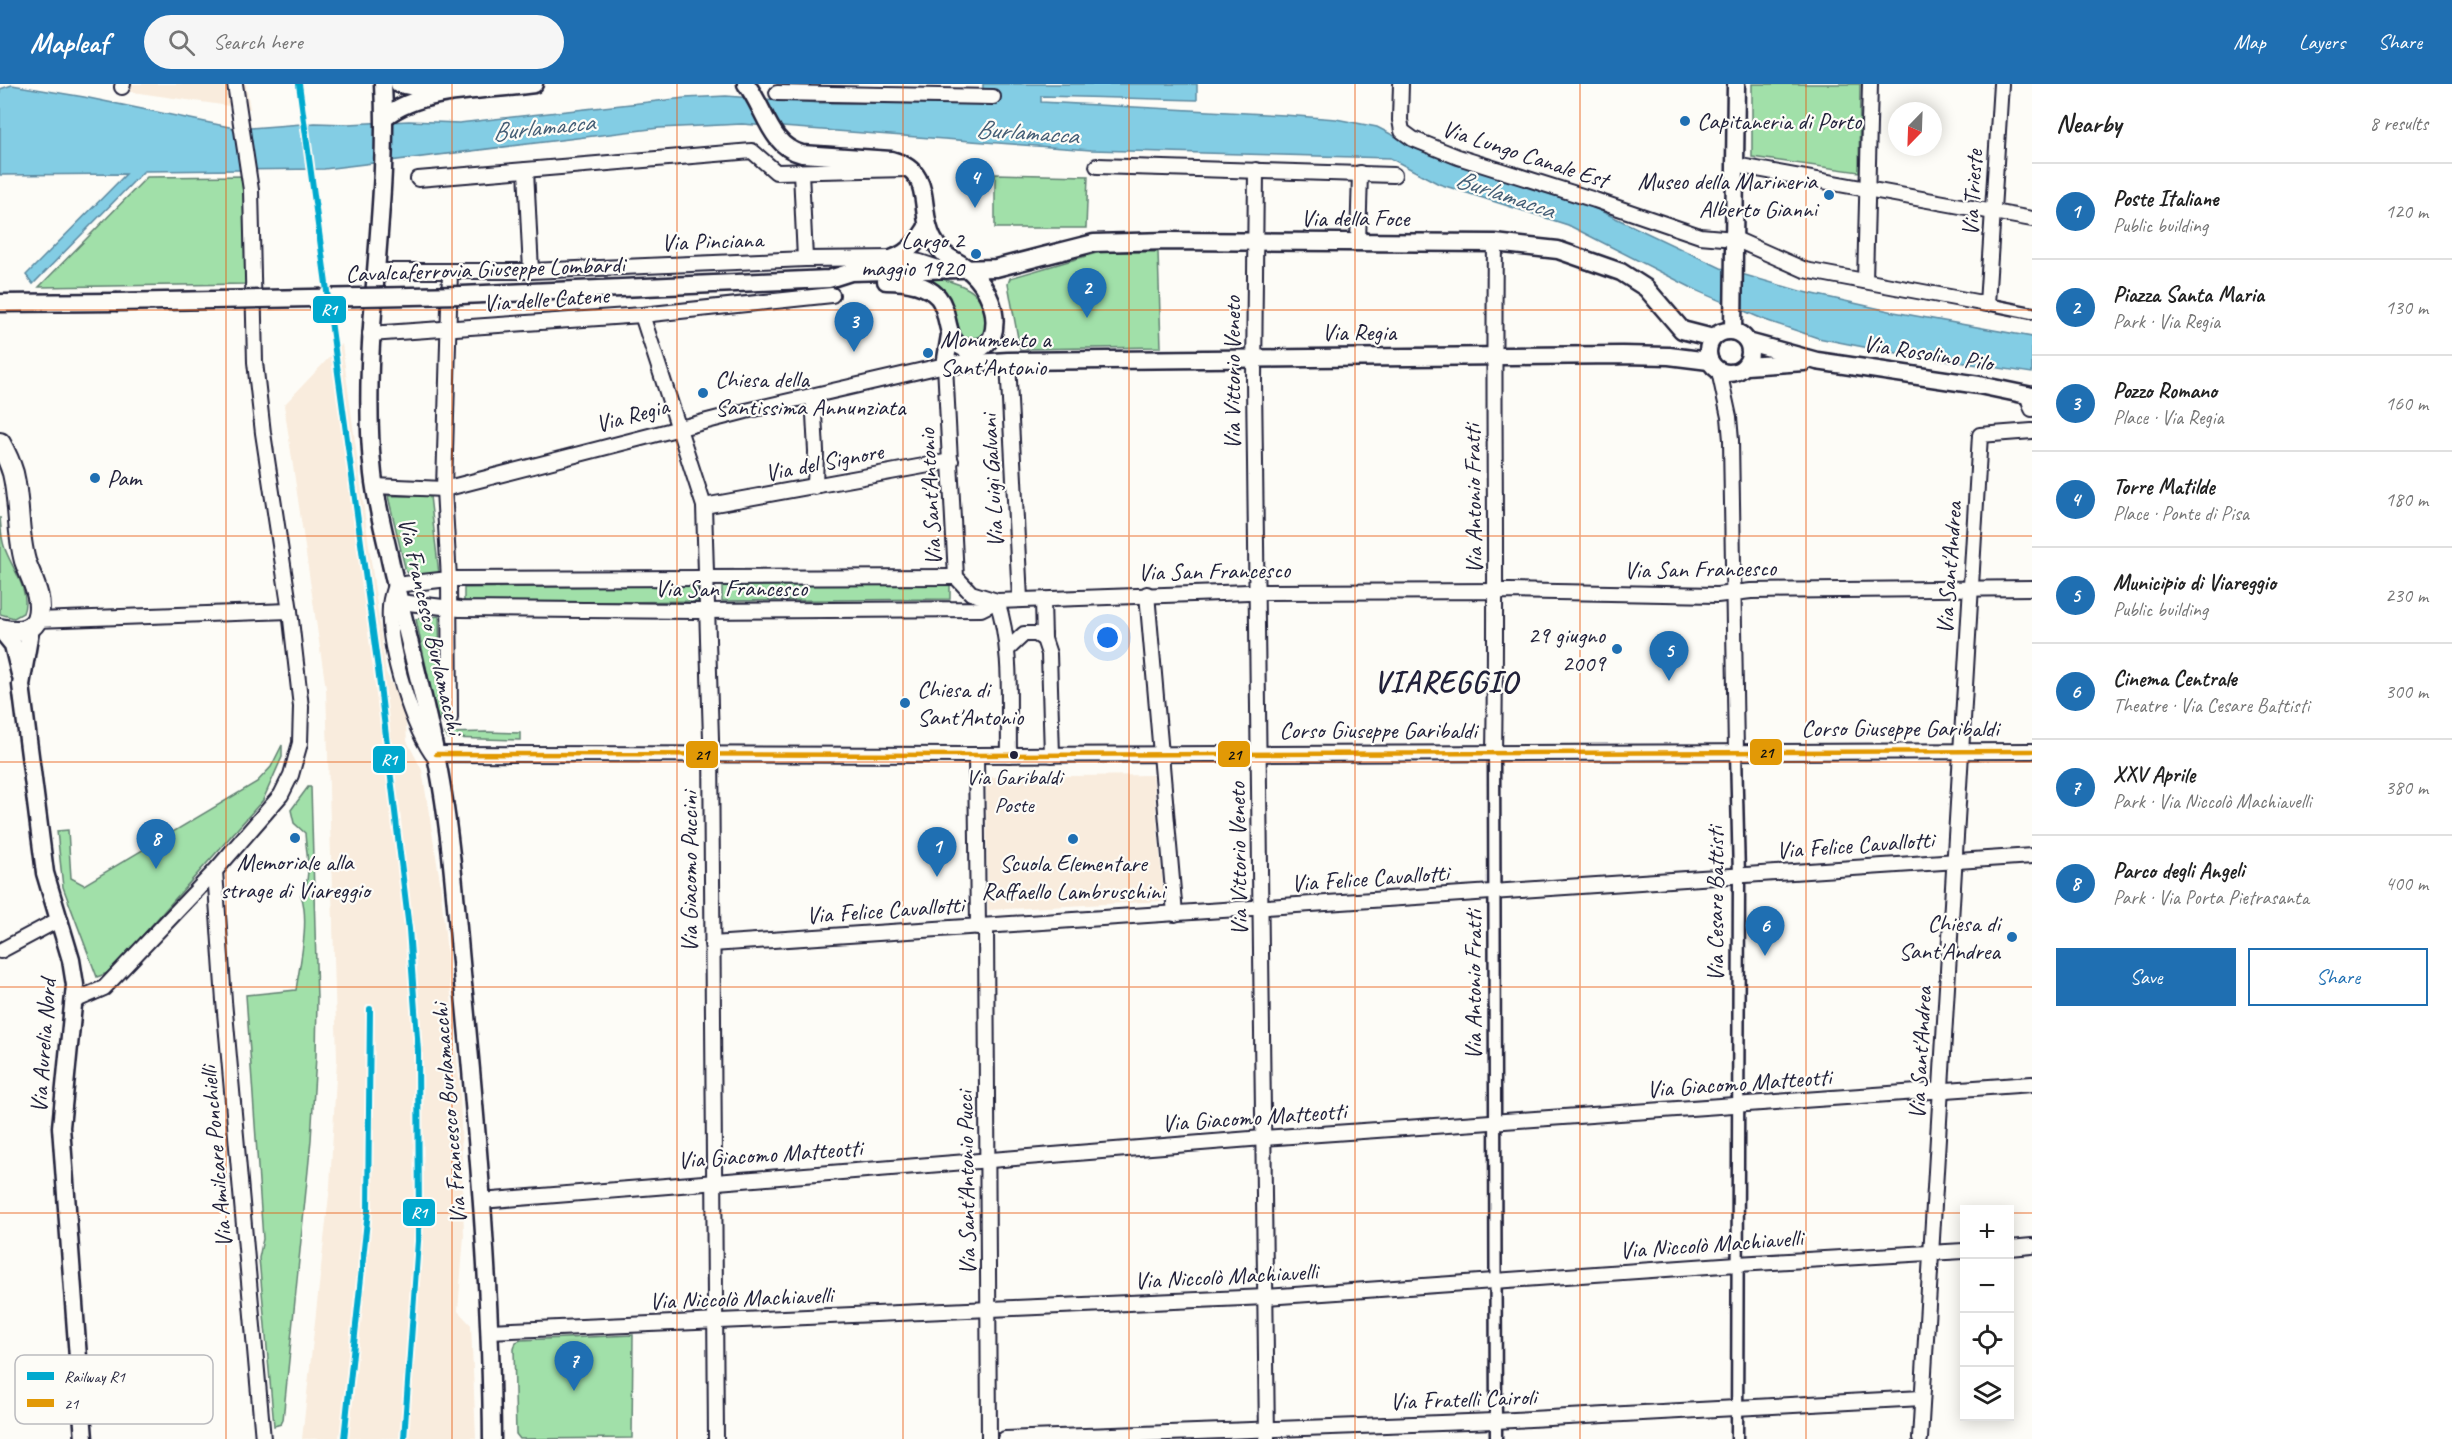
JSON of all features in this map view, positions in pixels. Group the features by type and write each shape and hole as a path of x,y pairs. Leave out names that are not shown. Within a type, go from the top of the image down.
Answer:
{"main road":[{"path":"0,443 13,472 19,530 25,560 36,591 38,610 34,623 18,632 0,629"}],"street":[{"path":"74,1001 104,988 215,871 281,795 291,776 299,751 301,707 255,362 251,189 235,84"},
{"name":"Via Francesco Burlamacchi","path":"383,84 385,117 377,271 370,334 370,442 374,486 395,585 437,757 446,817 468,1038 481,1201 492,1393"},
{"path":"399,84 450,93"},
{"path":"385,117 406,104 450,93 534,84"},
{"name":"Via Lungo Canale Est","path":"1401,84 1400,127 1406,136 1471,162 1595,200 1700,236 1735,241 1805,270 1988,304"},
{"path":"1733,324 1713,338 1708,350 1714,366 1732,373 1746,366 1751,352 1748,342 1733,324 1736,84"},
{"path":"1865,281 1870,84"},
{"name":"Via Trieste","path":"1988,304 2001,84"},
{"path":"751,87 776,136 785,147 794,152 891,160 908,169 917,178 922,189 927,227 944,254 969,270 990,298 994,325 992,337 988,343 973,350"},
{"path":"777,93 907,90 993,97"},
{"path":"418,179 752,151 776,172 908,169"},
{"path":"1735,165 2032,219"},
{"path":"1097,166 1394,175"},
{"path":"526,170 531,271"},
{"name":"Via Vittorio Veneto","path":"1256,170 1254,357 1267,1434"},
{"path":"801,172 805,259"},
{"path":"1358,243 1360,173"},
{"path":"851,272 898,258 912,248 927,227"},
{"name":"Via della Foce","path":"969,270 1003,267 1094,243 1255,241 1496,243 1558,250 1621,272 1646,288 1682,330 1713,338"},
{"name":"Via Antonio Fratti","path":"1496,243 1494,356 1496,1439"},
{"name":"Via Pinciana","path":"377,271 531,271 805,259 898,258 920,262 939,269"},
{"name":"Cavalcaferrovia Giuseppe Lombardi","path":"0,303 831,287 851,272 969,270"},
{"path":"450,271 444,489 449,579 450,718"},
{"path":"831,287 898,281 925,287 942,302 950,334 945,365"},
{"name":"Via delle Catene","path":"370,334 642,315 831,287"},
{"path":"1988,304 2032,313"},
{"name":"Via Giacomo Puccini","path":"642,315 704,506 711,754 712,1181 716,1439"},
{"name":"Via Regia","path":"950,334 957,344 1008,360"},
{"name":"Via Rosolino Pilo","path":"1748,342 1817,361 2030,400"},
{"name":"Via Regia","path":"374,486 444,489 679,428 945,365 1008,360 1649,355 1714,366"},
{"name":"Via Luigi Galvani","path":"1008,360 1020,599"},
{"name":"Via Rosolino Pilo","path":"1746,366 1817,361"},
{"name":"Via Sant'Antonio","path":"945,365 956,577 971,593 997,601"},
{"name":"Via Cesare Battisti","path":"1714,366 1730,433 1735,592 1739,1105 1737,1439"},
{"path":"813,396 815,487"},
{"name":"Via Sant'Andrea","path":"1920,1439 1980,435 2032,431"},
{"name":"Via del Signore","path":"704,506 951,460"},
{"name":"Via San Francesco","path":"395,585 449,579 956,577"},
{"path":"395,585 389,609 397,662 417,727 427,747 437,757"},
{"name":"Via San Francesco","path":"400,602 448,609 708,611 981,609 997,601 1147,594 1496,591 1707,595 1735,592 2032,588"},
{"path":"1147,594 1175,914"},
{"path":"1043,600 1044,639 1048,654 1052,755"},
{"path":"997,601 1004,624 1007,650 1009,755"},
{"path":"34,623 290,611"},
{"name":"Via Aurelia Nord","path":"34,623 21,685 45,873 71,960 75,985 62,1097 61,1127 78,1355"},
{"path":"0,629 15,651 21,685"},
{"path":"1007,650 1024,634 1036,634 1044,639"},
{"name":"Corso Giuseppe Garibaldi","path":"437,757 711,754 2032,751"},
{"name":"Via Sant'Antonio Pucci","path":"975,755 988,1160 989,1439"},
{"name":"Via Felice Cavallotti","path":"712,944 2032,856"},
{"name":"Via Amilcare Ponchielli","path":"215,871 224,1001 263,1439"},
{"path":"0,951 58,920"},
{"name":"Via Giacomo Matteotti","path":"481,1201 1263,1138 2032,1084"},
{"path":"2014,1248 2032,1246"},
{"name":"Via Niccolò Machiavelli","path":"489,1331 1266,1298 1737,1264 1960,1251"},
{"path":"492,1393 492,1439"},
{"path":"492,1393 503,1439"},
{"name":"Via Fratelli Cairoli","path":"1005,1439 1267,1434 1922,1398"},
{"name":"Via Aurelia Nord","path":"83,1424 84,1439"}],"shaded area":[{"path":"119,84 246,84 250,109 118,90"},
{"path":"342,344 386,672 405,711 407,741 422,770 440,881 460,1089 464,1236 458,1311 471,1325 476,1438 302,1439 330,1186 337,1058 326,689 284,405"},
{"name":"Scuola Elementare Raffaello Lambruschini","path":"1153,775 1164,901 988,910 986,777"}],"green space":[{"path":"1752,84 1860,84 1859,172 1752,157"},
{"path":"995,174 1088,176 1086,228 995,228"},
{"path":"247,176 247,284 39,287 147,177"},
{"path":"1100,252 1158,252 1161,347 1020,349 1008,284 1010,278"},
{"path":"935,277 959,285 976,295 984,311 984,337 962,338 951,301 933,281"},
{"path":"388,496 430,496 439,574 416,576 406,572"},
{"path":"0,517 4,546 25,596 23,613 14,618 0,614"},
{"path":"950,584 950,599 722,601 722,586"},
{"path":"698,585 698,601 464,604 464,588"},
{"path":"439,616 441,719 437,720 416,619"},
{"path":"445,733 520,733 520,740 448,738"},
{"path":"282,745 282,757 263,800 110,972 97,977 63,887 57,831 68,830 71,878 84,885 257,782 271,767"},
{"path":"308,787 311,787 317,999 316,1056 311,1140 283,1420 281,1424 274,1426 259,1258 263,1239 246,995 296,990 305,917 301,895 307,882 308,865 305,833 294,823 291,810"},
{"path":"633,1335 632,1438 520,1439 516,1434 514,1349 516,1342"}],"water":[{"name":"Burlamacca","path":"983,84 1197,84 1197,100 1041,96 1041,102 1284,115 1336,119 1377,127 1410,144 1588,205 1721,268 1800,291 1894,312 2032,337 2032,373 1884,351 1818,338 1765,320 1698,291 1568,225 1439,184 1390,158 1091,150 742,124 659,128 324,169 144,171 33,284 26,275 126,174 0,175 0,89 12,85 84,97 239,129 315,123 409,121 459,123 685,98 726,96 819,103 995,104 996,92 983,91"}],"rail line":[{"name":"R1","path":"299,84 378,669 409,929 418,1051 419,1227 404,1439"},
{"name":"R1","path":"344,1439 368,1211 370,1009"}],"transit line":[{"name":"21","path":"436,754 976,755 2032,751"}],"place":[{"name":"Capitaneria di Porto","path":"1685,121"},
{"name":"Museo della Marineria Alberto Gianni","path":"1829,195"},
{"name":"Torre Matilde","path":"975,208"},
{"name":"Largo 2 maggio 1920","path":"976,254"},
{"name":"Piazza Santa Maria","path":"1087,318"},
{"name":"Pozzo Romano","path":"854,352"},
{"name":"Monumento a Sant'Antonio","path":"928,353"},
{"name":"Chiesa della Santissima Annunziata","path":"703,393"},
{"name":"Pam","path":"95,478"},
{"name":"29 giugno 2009","path":"1617,649"},
{"name":"Municipio di Viareggio","path":"1669,681"},
{"name":"Chiesa di Sant'Antonio","path":"905,703"},
{"name":"Via Garibaldi Poste","path":"1014,755"},
{"name":"Memoriale alla strage di Viareggio","path":"295,838"},
{"name":"Scuola Elementare Raffaello Lambruschini","path":"1073,839"},
{"name":"Parco degli Angeli","path":"156,869"},
{"name":"Poste Italiane","path":"937,877"},
{"name":"Chiesa di Sant'Andrea","path":"2012,937"},
{"name":"Cinema Centrale","path":"1765,956"},
{"name":"XXV Aprile","path":"574,1391"}],"district":[{"name":"VIAREGGIO","path":"1446,682"}]}
